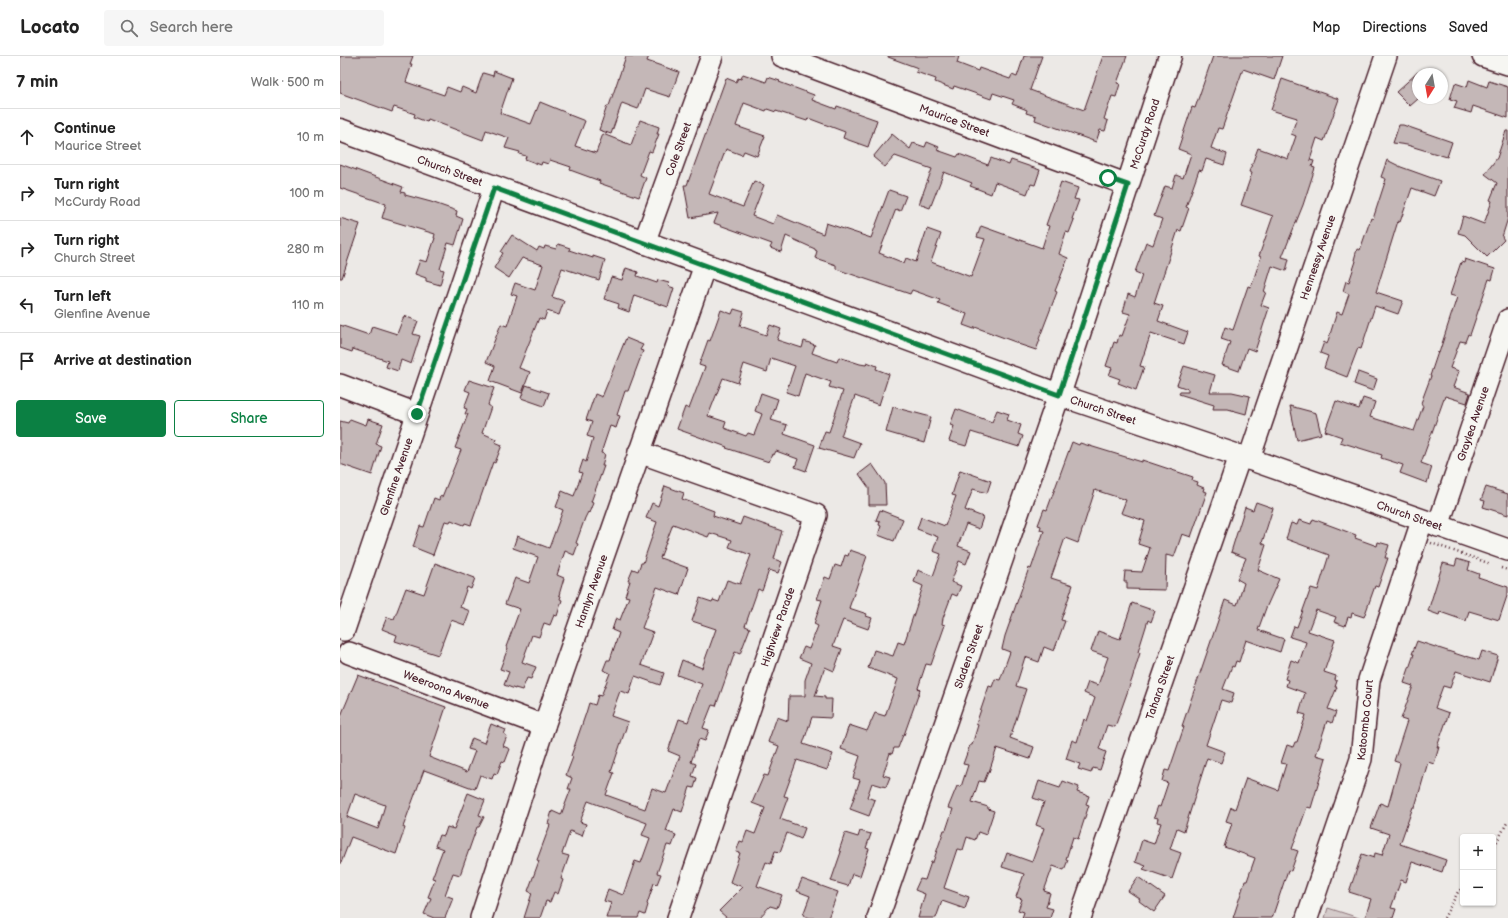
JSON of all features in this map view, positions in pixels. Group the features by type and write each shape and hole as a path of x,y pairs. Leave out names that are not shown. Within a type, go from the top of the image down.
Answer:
{"main road":[{"name":"McCurdy Road","path":"1059,395 1170,56"},
{"name":"Church Street","path":"340,130 1059,395"}],"street":[{"name":"Cole Street","path":"644,243 712,56"},
{"name":"Maurice Street","path":"782,56 1128,185"},
{"name":"Hennessy Avenue","path":"1244,458 1386,56"},
{"path":"1483,56 1508,64"},
{"name":"Glenfine Avenue","path":"342,630 494,188"},
{"name":"Hamlyn Avenue","path":"481,918 544,726 705,265"},
{"name":"Graylea Avenue","path":"1429,530 1508,320"},
{"path":"340,385 417,414"},
{"name":"Church Street","path":"1059,395 1244,458 1504,559"},
{"name":"Sladen Street","path":"878,918 1059,395"},
{"name":"Highview Parade","path":"639,452 816,515 678,918"},
{"name":"Tahara Street","path":"1080,918 1244,458"},
{"name":"Katoomba Court","path":"1307,918 1361,759 1368,680 1429,530"},
{"path":"342,630 351,636 353,640 352,649 344,655"},
{"name":"Weeroona Avenue","path":"344,655 544,726"}],"path":[{"path":"1429,530 1494,565"},
{"path":"1504,559 1508,570"},
{"path":"1496,843 1508,821"},
{"path":"1444,918 1448,909 1460,891"}],"shaded area":[{"path":"1328,908 1359,918 1325,918"}],"building":[{"path":"340,56 413,56 406,82 444,95 447,87 460,92 462,87 476,93 483,73 493,76 494,71 512,78 500,113 531,124 540,102 567,113 585,121 575,146 596,153 603,134 631,145 640,120 659,127 657,134 659,134 652,152 649,151 640,175 646,178 639,197 599,183 600,181 570,170 571,167 550,160 548,164 542,162 541,165 525,159 526,156 519,154 520,152 505,148 509,138 486,130 483,140 428,119 427,122 414,117 415,114 394,107 392,112 340,93"},
{"path":"626,56 649,56 647,61 679,72 670,97 645,89 638,109 622,103 611,134 599,130"},
{"path":"888,56 959,56 957,63 978,71 979,68 1010,79 1012,75 1017,77 1024,56 1042,56 1030,90 1084,110 1103,56 1127,56 1117,83 1120,84 1116,97 1112,96 1104,119 1108,121 1105,131 1100,130 1096,142 1035,120 1036,116 1026,113 1027,110 1012,104 1014,100 993,93 991,99 954,86 953,89 935,82 936,79 916,72 918,68"},
{"path":"1213,56 1282,56 1274,80 1243,69 1222,129 1218,128 1211,148 1227,154 1224,165 1206,159 1202,171 1199,170 1186,207 1189,208 1181,231 1178,230 1154,303 1163,306 1158,321 1188,332 1184,344 1151,333 1140,366 1144,367 1136,390 1118,383 1120,379 1109,375 1112,368 1106,366 1114,342 1117,343 1119,335 1122,336 1130,314 1123,312 1128,294 1135,297 1142,275 1135,272 1146,242 1153,245 1162,219 1154,216 1165,186 1172,188 1176,175 1183,178 1191,154 1178,149 1192,107 1195,108"},
{"path":"743,74 766,82 768,77 780,81 779,82 814,95 812,100 836,109 837,106 877,120 868,147 843,138 845,132 808,118 807,121 776,111 767,109 766,111 744,103 736,126 765,136 757,156 744,151 742,155 726,149 709,194 743,207 754,181 764,185 752,216 773,224 777,215 823,234 826,223 871,238 889,190 906,196 900,211 896,209 879,253 904,263 906,258 916,262 927,229 941,234 931,262 971,277 985,239 977,237 981,226 1042,248 1049,226 1046,225 1061,182 1078,188 1074,199 1079,200 1072,219 1074,220 1069,233 1066,232 1059,254 1068,258 1055,291 1057,292 1036,350 975,327 974,329 963,325 967,314 938,303 940,300 912,290 910,294 836,269 836,265 815,258 817,251 815,249 786,236 781,252 770,248 772,244 714,223 718,213 690,218 684,185 687,185 726,78 736,82 738,78 741,79"},
{"path":"1412,77 1412,104 1410,106 1396,92"},
{"path":"1282,79 1339,99 1324,141 1317,138 1310,160 1314,161 1312,167 1315,168 1303,205 1282,257 1289,259 1286,271 1272,266 1264,292 1266,292 1261,305 1269,308 1255,351 1247,348 1239,371 1222,365 1230,342 1221,339 1225,327 1233,330 1248,286 1251,287 1261,257 1259,256 1273,216 1241,205 1252,173 1249,172 1258,148 1288,159 1296,136 1291,134 1297,118 1271,110"},
{"path":"1469,80 1487,87 1489,81 1508,87 1508,118 1473,106 1471,113 1454,108 1457,101 1450,99 1455,83 1467,87"},
{"path":"1399,125 1403,125 1452,142 1447,157 1407,145 1393,143"},
{"path":"1506,131 1508,131 1508,218 1502,237 1504,240 1487,257 1465,235 1458,233 1463,216 1484,224 1492,201 1490,200 1497,183 1485,174 1497,158"},
{"path":"892,134 910,149 913,143 925,147 927,142 939,147 937,150 957,157 959,154 988,165 991,158 1009,165 1011,160 1040,170 1035,185 1031,184 1027,194 995,182 991,194 970,186 972,183 944,172 930,208 919,204 932,169 895,156 885,167 873,157"},
{"path":"1387,160 1401,167 1440,181 1434,196 1412,188 1400,222 1398,221 1376,292 1403,301 1398,314 1375,306 1361,349 1358,348 1347,377 1324,368 1328,356 1320,353 1324,342 1327,344 1337,312 1342,314 1349,294 1343,291 1346,281 1349,282 1356,261 1354,260 1357,249 1360,250 1371,218 1373,219 1386,179 1381,177"},
{"path":"340,164 403,187 401,192 405,193 405,195 457,211 456,216 463,219 455,245 448,243 440,269 444,270 440,285 426,281 426,278 415,274 420,260 427,262 435,234 382,218 386,204 340,188"},
{"path":"340,218 360,224 342,278 340,278"},
{"path":"512,235 537,251 539,247 544,249 545,246 556,249 558,244 570,248 569,250 593,258 593,256 605,260 599,280 562,268 552,297 564,301 559,315 547,311 544,320 539,318 519,368 530,372 522,393 490,381 495,366 486,362 501,324 507,326 517,296 511,294 515,283 535,290 543,265 522,258 509,278 494,268 503,253 501,252"},
{"path":"1465,259 1495,269 1492,280 1489,279 1470,335 1468,334 1465,342 1460,341 1450,368 1459,371 1453,387 1470,393 1467,403 1445,396 1421,463 1432,467 1427,483 1400,473 1403,465 1381,458 1382,455 1340,442 1342,437 1325,431 1336,401 1359,409 1363,398 1375,402 1370,417 1414,431 1423,406 1421,403 1457,297 1450,295 1461,262 1464,263"},
{"path":"626,268 638,272 637,276 657,283 658,280 669,283 668,286 674,288 668,307 634,295 629,312 618,308 619,304 604,299 611,277 622,280"},
{"path":"734,309 744,312 740,326 766,335 770,325 781,329 777,340 802,348 804,341 815,345 812,353 837,362 839,357 860,364 866,365 867,362 877,366 876,369 889,374 879,405 855,396 841,436 860,443 854,458 819,448 825,431 829,432 843,391 829,387 831,382 805,373 798,396 786,392 795,366 771,358 767,372 744,364 738,383 723,378 708,416 726,422 724,428 746,436 748,433 754,435 762,414 755,411 761,393 778,399 771,420 787,425 784,434 815,445 806,471 795,467 798,459 776,451 774,455 772,454 769,462 726,448 727,447 677,429 685,407 689,409 705,367 699,365 708,340 710,341 721,310 732,314"},
{"path":"404,316 418,321 413,334 420,336 411,364 401,360 398,371 386,367 388,361 353,349 352,352 340,348 340,325 369,335 372,326 397,334"},
{"path":"626,338 643,345 640,350 643,351 628,391 625,391 617,415 620,416 616,428 610,426 601,453 605,454 602,466 604,466 591,502 593,503 585,518 576,543 578,544 574,555 565,551 557,575 564,578 559,595 561,596 560,599 562,600 557,616 554,615 550,625 544,623 539,637 532,635 522,662 536,667 531,679 527,678 522,690 515,689 504,685 509,672 500,669 508,648 506,647 520,609 505,604 515,578 529,583 538,557 513,548 517,536 549,548 563,510 556,507 562,491 574,496 582,473 579,472 583,460 586,462 593,438 587,436 592,422 586,420 595,394 602,397"},
{"path":"1184,366 1215,375 1210,392 1232,392 1250,396 1246,414 1228,409 1213,409 1214,405 1179,394 1180,392 1188,392 1188,389 1177,385"},
{"path":"1358,372 1377,379 1373,391 1354,384"},
{"path":"469,380 494,388 488,405 491,407 482,433 496,439 495,442 502,445 495,463 493,462 471,525 465,523 464,525 451,520 450,522 445,521 433,555 413,547 420,526 424,527 434,498 439,500 440,496 442,497 461,450 455,448 468,414 465,414 467,409 464,408 470,392 465,390"},
{"path":"526,385 549,393 544,406 521,398"},
{"path":"1290,406 1316,413 1321,434 1297,440"},
{"path":"893,407 931,417 924,443 886,432"},
{"path":"956,409 992,422 997,410 1009,414 1007,420 1021,425 1018,434 1023,436 1019,447 971,432 966,446 949,441 954,426 950,425"},
{"path":"350,419 366,425 368,419 383,424 376,444 381,446 372,475 340,464 340,421 348,423"},
{"path":"1072,442 1079,445 1080,443 1142,462 1142,460 1193,477 1192,480 1198,482 1197,485 1204,488 1203,491 1207,492 1191,537 1182,534 1174,557 1166,555 1165,590 1127,589 1127,582 1124,582 1125,571 1142,572 1150,548 1138,544 1145,521 1121,513 1126,500 1095,490 1078,543 1065,538 1051,578 1073,585 1061,620 1065,621 1054,651 1044,647 1039,662 1025,657 1016,686 1026,689 1010,738 1034,747 1030,759 997,748 989,772 984,782 979,781 972,802 988,807 988,809 994,811 986,835 978,832 975,840 967,837 963,850 957,849 944,888 969,897 965,909 942,901 936,918 918,918 925,894 915,890 920,879 925,880 944,830 946,830 953,809 948,808 957,786 961,787 968,765 963,764 970,745 972,745 978,725 976,724 989,686 992,687 995,679 1000,680 1010,652 1002,649 1005,636 1044,531 1040,530 1041,526 1038,525 1044,509 1047,510"},
{"path":"872,464 885,483 886,505 869,505 869,488 859,474"},
{"path":"960,470 991,481 987,493 973,489 965,510 983,517 979,529 966,524 958,546 971,551 966,564 959,561 951,582 961,586 957,596 952,594 943,618 942,624 945,625 931,665 926,664 918,688 920,690 904,735 898,748 894,748 892,754 890,753 883,775 890,777 886,787 872,783 867,797 875,800 869,816 850,809 860,780 853,778 860,756 841,749 849,725 867,731 875,713 885,716 898,679 868,668 874,650 893,656 898,642 904,644 923,586 914,582 918,570 933,576 941,554 933,551 938,537 917,529 921,517 945,526 956,496 952,495"},
{"path":"665,486 684,493 682,499 714,511 713,516 740,525 743,517 782,531 774,559 782,562 778,573 769,570 762,591 758,589 745,626 750,628 740,654 735,652 716,706 712,705 703,728 709,730 705,741 699,739 691,762 696,764 692,776 697,778 694,788 690,787 682,812 674,809 666,831 676,835 672,846 667,845 657,873 661,874 657,884 654,883 645,915 640,913 638,918 606,918 611,903 604,901 608,889 623,895 635,861 641,863 650,838 642,835 647,823 588,801 580,822 586,824 582,836 570,831 562,854 569,856 561,879 563,880 558,894 554,892 550,902 546,901 540,918 524,918 532,893 528,891 539,861 537,860 550,825 548,824 552,811 561,815 571,789 568,789 572,778 566,775 589,703 595,705 598,695 601,696 610,673 603,670 607,660 610,660 619,633 612,630 616,618 620,620 629,597 625,596 630,581 628,581 633,569 638,571 641,563 643,563 657,522 646,518 652,503 658,506","holes":["673,524 708,537 710,533 732,540 729,547 751,555 740,584 727,580 719,602 713,600 712,602 700,598 692,621 716,629 702,668 682,660 677,675 702,684 688,722 679,719 668,751 680,756 666,793 652,788 645,809 606,795 614,773 611,772 628,722 611,716 620,691 629,694 635,676 660,685 664,673 641,665 653,632 642,628 657,587 679,595 688,568 660,558"]},
{"path":"1486,487 1508,494 1508,515 1483,507 1485,501 1481,500"},
{"path":"1256,502 1273,508 1262,543 1266,545 1258,570 1279,579 1258,630 1284,639 1280,652 1246,640 1239,662 1236,661 1234,667 1232,666 1223,689 1234,693 1231,703 1221,700 1206,745 1225,752 1221,763 1207,758 1184,831 1177,828 1170,849 1181,853 1172,879 1143,869 1146,866 1135,862 1142,840 1154,844 1161,823 1157,822 1158,818 1154,817 1158,806 1160,807 1168,783 1162,781 1165,770 1169,771 1184,727 1182,726 1225,600 1237,605 1244,583 1237,579 1246,558 1231,552 1245,507 1253,510"},
{"path":"880,510 903,519 894,541 878,535 881,526 879,525 880,521 876,520"},
{"path":"1313,519 1356,535 1355,538 1377,546 1378,542 1389,545 1385,558 1388,558 1378,587 1375,586 1364,617 1352,613 1351,618 1348,617 1345,626 1334,622 1336,617 1316,610 1308,631 1335,640 1324,672 1336,676 1335,680 1337,681 1335,687 1337,687 1328,709 1336,712 1332,723 1327,721 1316,755 1326,758 1311,808 1307,807 1292,849 1298,851 1291,871 1288,870 1272,918 1233,918 1245,881 1247,881 1255,858 1224,847 1232,823 1226,821 1231,807 1235,809 1246,778 1278,790 1286,764 1281,763 1287,745 1293,747 1295,742 1297,742 1306,715 1299,713 1305,693 1286,686 1288,680 1285,679 1291,660 1299,663 1306,642 1290,637 1294,626 1297,627 1311,588 1318,590 1329,555 1286,539 1291,523 1297,525 1299,520 1311,524"},
{"path":"850,550 867,556 849,608 867,614 866,616 872,618 868,629 843,620 833,646 842,649 834,671 825,667 815,696 825,697 825,699 832,699 831,718 812,717 803,744 833,754 827,770 797,760 784,796 788,797 780,819 805,828 801,839 787,833 780,852 775,851 771,864 766,862 757,886 782,895 777,908 770,906 759,918 727,918 719,911 743,887 730,882 740,853 736,852 740,841 743,842 747,831 755,834 765,808 752,803 764,775 768,776 779,746 768,742 777,717 788,721 789,696 805,696 805,680 811,663 799,658 804,647 809,649 818,626 814,624 822,600 817,599 825,577 830,579 835,565 841,567 845,555 848,556"},
{"path":"1457,559 1470,563 1468,570 1479,574 1478,577 1508,587 1508,593 1499,620 1469,611 1466,621 1440,612 1439,615 1428,611 1443,563 1455,566"},
{"path":"435,563 475,578 471,589 467,587 460,607 470,611 465,625 451,620 438,655 395,641 397,635 382,629 387,617 394,619 406,588 424,594"},
{"path":"1132,603 1155,611 1151,622 1148,620 1138,652 1140,653 1132,679 1115,727 1107,725 1099,749 1106,752 1100,770 1093,768 1091,773 1078,769 1080,764 1066,759 1072,740 1077,742 1084,719 1087,721 1095,698 1084,693 1088,682 1098,685 1108,657 1091,651 1098,631 1120,639"},
{"path":"1417,641 1479,660 1482,651 1498,656 1490,682 1456,671 1450,688 1443,686 1435,708 1449,713 1437,747 1439,747 1434,764 1428,762 1415,807 1413,807 1400,844 1446,860 1442,872 1412,862 1406,882 1401,880 1391,908 1396,909 1393,918 1365,918 1371,899 1349,892 1362,854 1374,858 1375,853 1382,855 1389,834 1371,828 1380,803 1388,806 1400,763 1394,761 1407,721 1401,719 1413,686 1404,683"},
{"path":"358,675 446,707 429,757 467,772 475,751 468,749 472,738 484,743 491,724 506,730 504,734 507,736 503,746 510,749 505,762 502,761 497,774 494,773 492,779 480,775 475,789 424,770 403,827 405,828 396,854 351,837 340,863 340,718","holes":["355,794 385,805 378,829 347,817"]},
{"path":"1039,781 1060,788 1063,781 1079,787 1077,792 1089,796 1086,804 1089,805 1078,839 1073,837 1066,859 1068,860 1064,870 1053,866 1044,891 1050,893 1046,907 1053,909 1050,918 1022,918 1024,912 1018,910 1022,899 1016,897 1024,874 1002,867 1007,853 1032,862 1044,828 1036,825 1044,802 1033,798"},
{"path":"468,793 485,800 479,815 484,817 479,827 477,827 460,875 453,873 445,895 453,898 445,918 434,918 424,914 431,898 428,897 435,879 432,878 443,849 435,846 439,835 444,836 447,827 454,829"},
{"path":"860,831 871,834 866,848 869,849 860,876 852,874 848,886 831,881 841,852 839,851 845,833 858,837"},
{"path":"1138,877 1165,896 1154,912 1139,901 1140,899 1128,891"},
{"path":"802,879 838,892 828,918 810,918 803,915 810,896 797,891"}],"route":[{"path":"417,414 494,188 1059,395 1128,185 1108,178"}]}
